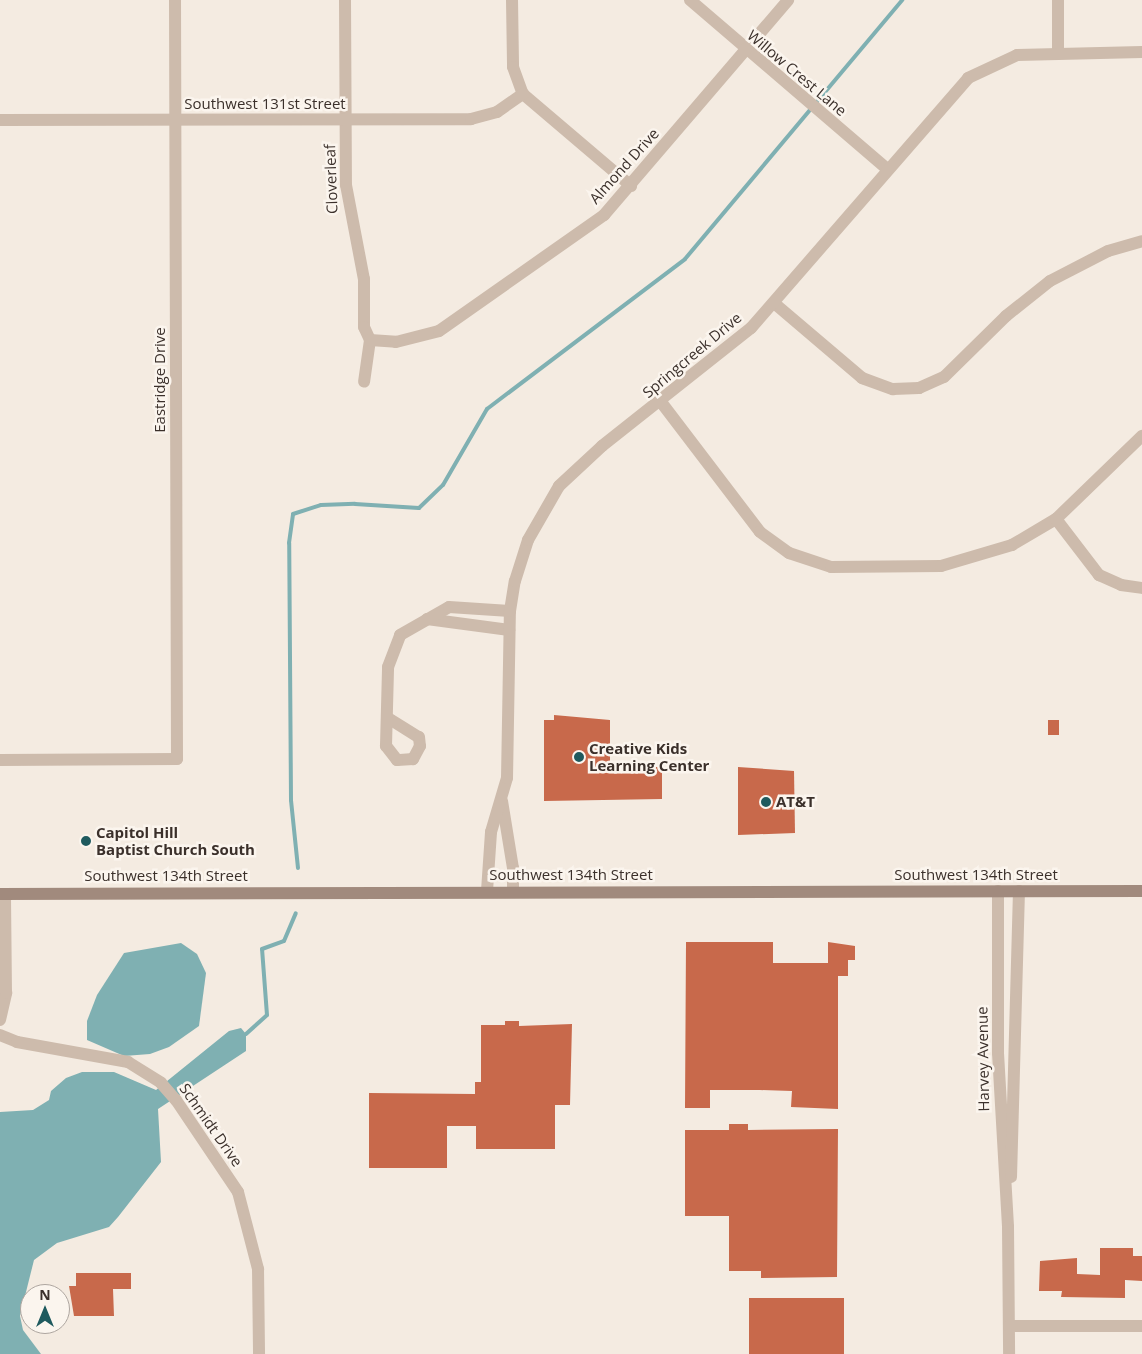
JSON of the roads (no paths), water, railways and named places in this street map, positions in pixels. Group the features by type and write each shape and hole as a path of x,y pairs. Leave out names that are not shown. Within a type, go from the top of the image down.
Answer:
{"main road":[{"name":"Southwest 134th Street","path":"2,894 487,891 1142,891"}],"street":[{"name":"Eastridge Drive","path":"0,760 177,759 175,0"},
{"name":"Cloverleaf","path":"345,0 346,203 361,262 364,327 370,340 364,382"},
{"path":"512,0 513,67 523,94 630,186"},
{"name":"Willow Crest Lane","path":"690,0 745,51 886,168"},
{"name":"Almond Drive","path":"370,340 396,342 439,331 604,214 788,0"},
{"path":"1058,0 1058,52"},
{"name":"Springcreek Drive","path":"487,891 490,832 502,802 509,755 510,611 521,556 559,486 602,446 736,342 774,303 886,168 968,78 1017,55 1058,52 1142,52"},
{"name":"Southwest 131st Street","path":"0,120 471,119 497,112 523,94"},
{"path":"774,303 862,378 893,389 919,388 944,377 1006,316 1050,281 1108,251 1142,241"},
{"path":"661,402 760,532 789,553 816,564 941,566 1012,545 1056,519 1142,436"},
{"path":"1056,519 1099,575 1121,585 1142,588"},
{"path":"388,718 386,689 392,648 400,635 438,610 465,605 510,611"},
{"path":"427,618 509,630"},
{"name":"Springcreek Drive","path":"502,802 514,868 513,891"},
{"name":"Harvey Avenue","path":"998,891 998,1053 1008,1227 1009,1354"},
{"name":"Harvey Avenue","path":"1008,1227 1016,1111 1019,891"},
{"path":"0,1020 6,993 2,894"},
{"name":"Schmidt Drive","path":"0,1035 16,1042 128,1062 161,1083 176,1100 238,1192 258,1269 259,1354"},
{"path":"1009,1326 1142,1326"}],"water":[{"path":"181,943 197,954 206,973 199,1026 169,1047 150,1054 124,1056 87,1040 87,1021 97,995 124,953"},
{"path":"241,1028 246,1034 246,1051 158,1109 161,1162 118,1217 109,1227 57,1243 34,1260 28,1284 20,1284 20,1334 26,1334 41,1354 0,1354 0,1112 33,1110 49,1100 51,1091 66,1078 82,1072 114,1072 156,1090 229,1031"}],"waterway":[{"path":"298,868 291,800 289,543 293,514 321,505 355,504 419,508 443,485 487,409 685,259 902,0"},
{"path":"246,1034 267,1015 262,949 284,941 296,913"}],"place":[{"name":"Creative Kids Learning Center","path":"579,757"},
{"name":"AT&T","path":"766,802"},
{"name":"Capitol Hill Baptist Church South","path":"86,841"}]}
